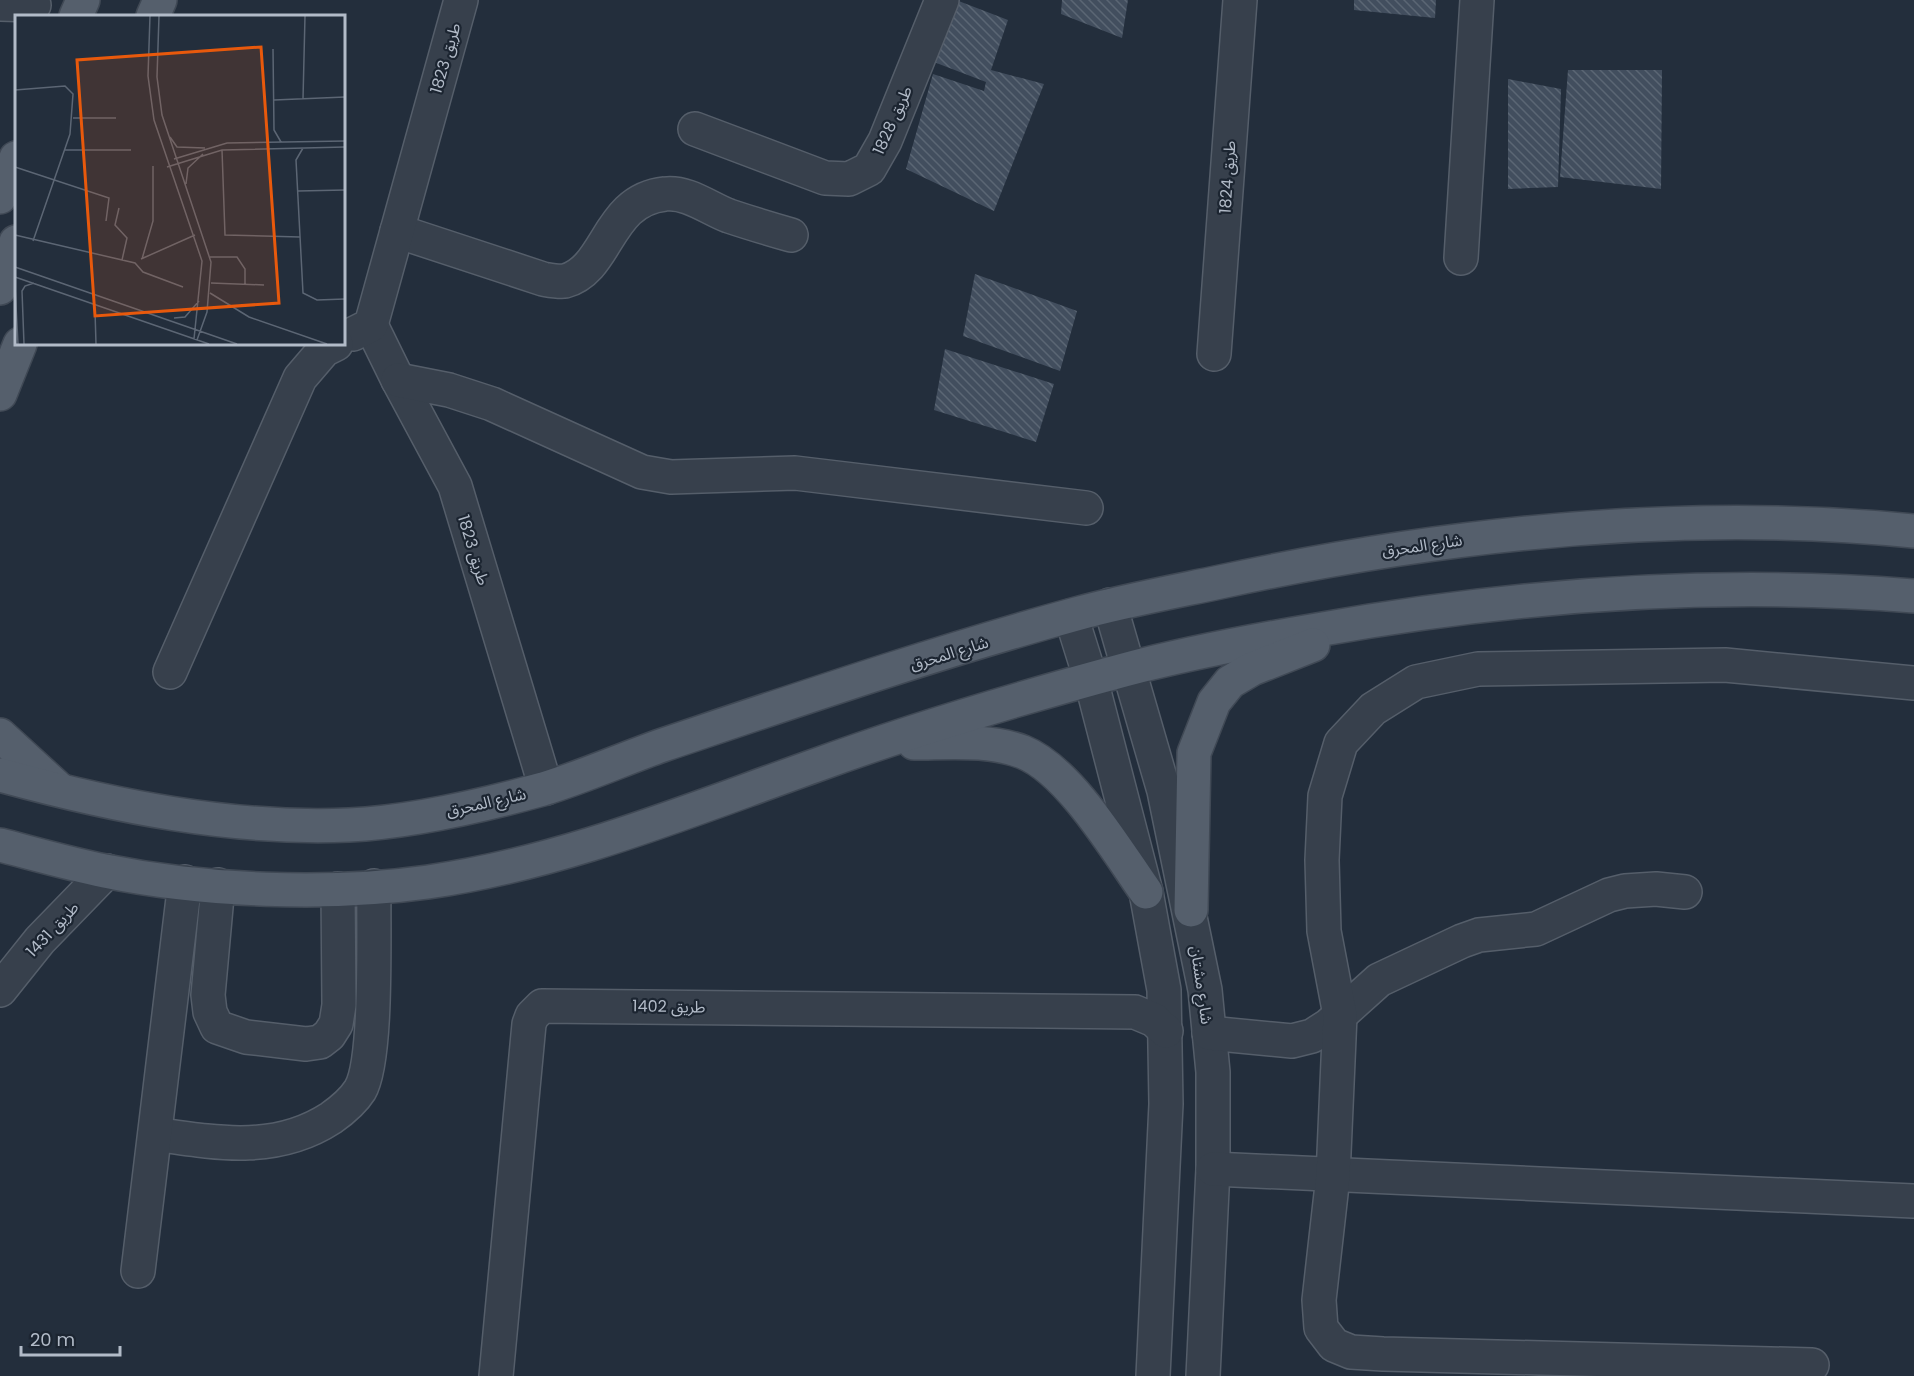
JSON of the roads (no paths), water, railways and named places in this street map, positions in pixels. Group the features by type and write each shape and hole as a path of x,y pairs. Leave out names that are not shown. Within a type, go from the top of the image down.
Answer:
{"main road":[{"path":"153,15 160,0"},
{"path":"0,197 15,160"},
{"path":"0,288 15,245"},
{"path":"0,393 20,345"},
{"name":"شارع المحرق","path":"0,775 63,792 172,814 271,823 351,825 431,814 546,788 606,764 838,686 1071,616 1110,605 1305,564 1429,543 1594,527 1757,523 1914,531"},
{"path":"0,845 107,871 218,885 338,889 425,882 521,865 612,838 879,742 1128,669 1259,640 1458,607 1598,595 1748,588 1914,597"},
{"path":"1191,910 1194,753 1214,702 1230,682 1252,669 1384,618"},
{"path":"0,735 63,792"},
{"path":"879,742 988,744 1024,753 1048,769 1078,797 1146,891"}],"street":[{"name":"طريق 1823","path":"461,0 397,231 357,332 398,380 455,486 546,788"},
{"name":"طريق 1828","path":"695,129 825,178 849,179 869,169 885,141 942,0"},
{"name":"طريق 1824","path":"1214,354 1240,0"},
{"path":"1461,258 1477,0"},
{"path":"0,4 34,5"},
{"path":"397,231 543,279 564,281 579,274 600,250 626,211 645,198 667,193 696,201 727,215 791,236"},
{"path":"170,672 300,378 324,350 334,345"},
{"path":"398,380 449,390 492,404 642,472 671,477 795,473 1086,508"},
{"name":"شارع مشتان","path":"1110,605 1164,791 1191,910 1205,990 1213,1072 1213,1169 1203,1376"},
{"path":"1071,616 1091,680 1146,891 1159,955 1166,1031 1166,1104 1153,1376"},
{"path":"1812,1365 1351,1352 1334,1345 1321,1328 1319,1300 1333,1176 1340,1015 1324,931 1322,860 1325,796 1341,743 1373,709 1416,682 1478,669 1725,665 1914,683"},
{"name":"طريق 1431","path":"0,990 40,940 107,871"},
{"path":"138,1271 185,882"},
{"path":"218,885 208,995 210,1012 217,1027 246,1037 306,1044 320,1042 329,1035 336,1024 339,1005 338,889"},
{"path":"154,1134 217,1144 269,1142 309,1132 340,1111 361,1089 368,1057 374,886"},
{"path":"1209,1033 1292,1041 1312,1036 1340,1015 1379,980 1470,938 1536,929 1617,893 1656,889 1685,892"},
{"name":"طريق 1402","path":"496,1376 529,1024 536,1010 542,1006 1135,1012 1154,1020 1166,1031"},
{"path":"1166,1104 1184,1120 1213,1118"},
{"path":"1213,1169 1913,1202"}]}
